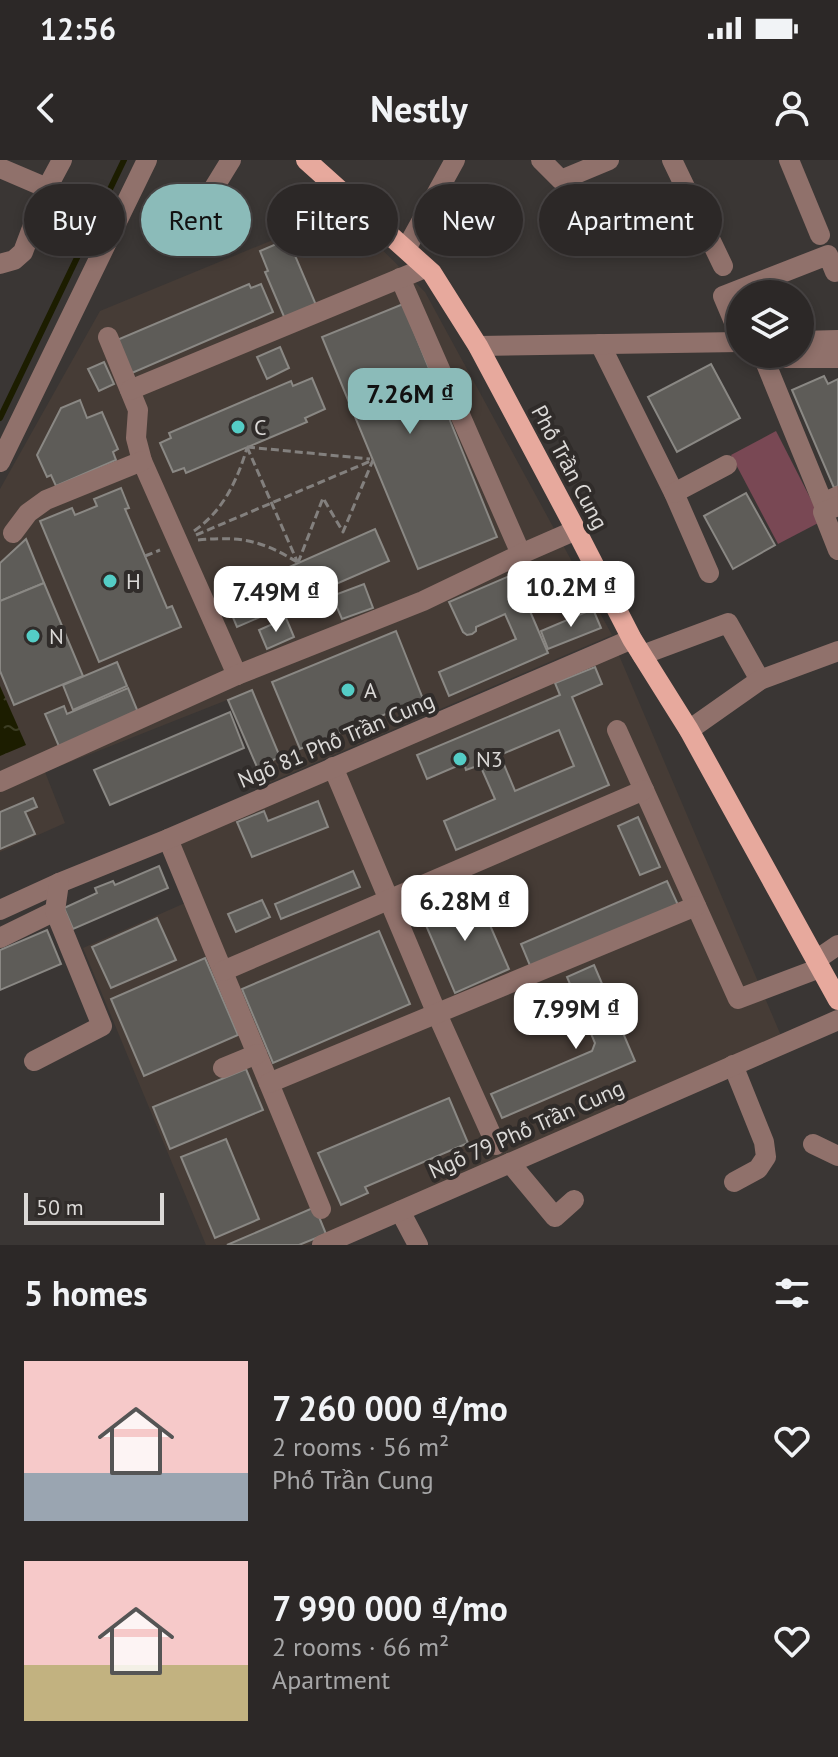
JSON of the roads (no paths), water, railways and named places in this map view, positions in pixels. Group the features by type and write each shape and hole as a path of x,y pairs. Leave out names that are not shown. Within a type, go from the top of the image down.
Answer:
{"main road":[{"name":"Phố Trần Cung","path":"306,160 432,273 478,346 637,647 689,730 838,1000"}],"street":[{"path":"49,184 62,160"},
{"path":"2,455 147,160"},
{"path":"216,184 231,160"},
{"path":"406,249 455,160"},
{"path":"541,160 561,180 609,160"},
{"path":"672,160 723,266"},
{"path":"789,160 820,235"},
{"path":"0,168 38,184"},
{"path":"0,264 14,260 24,249"},
{"path":"764,280 828,255 835,272 838,271"},
{"path":"130,390 425,268"},
{"path":"400,278 521,554"},
{"path":"108,337 138,410 136,438 142,461 237,675"},
{"path":"478,346 726,340"},
{"path":"814,341 838,340"},
{"path":"600,344 674,493 709,573"},
{"path":"814,357 838,358"},
{"path":"768,368 823,503 838,496"},
{"path":"13,533 28,513 46,500 142,461"},
{"path":"674,493 727,465"},
{"path":"838,506 823,512 838,550"},
{"path":"0,782 237,675 423,601 576,530"},
{"name":"Ngõ 81 Phố Trần Cung","path":"0,910 333,767 637,647 728,623 760,680"},
{"path":"689,730 760,680 838,651"},
{"path":"617,730 738,999 818,964 838,945"},
{"path":"333,767 496,1145"},
{"path":"223,971 644,790"},
{"path":"168,839 321,1209"},
{"path":"34,1061 102,1026 55,911 59,883"},
{"path":"269,1083 696,906"},
{"path":"0,938 55,911"},
{"name":"Ngõ 79 Phố Trần Cung","path":"322,1245 838,1020"},
{"path":"223,1068 257,1054"},
{"path":"733,1065 764,1142 766,1157 758,1169 734,1182"},
{"path":"813,1144 838,1156"},
{"path":"510,1163 555,1217 574,1200"},
{"path":"400,1211 418,1245"}],"water":[{"path":"0,686 26,745 0,756"}],"waterway":[{"path":"0,418 124,160"}],"place":[{"name":"C","path":"238,427"},
{"name":"H","path":"110,581"},
{"name":"N","path":"33,636"},
{"name":"A","path":"348,690"},
{"name":"N3","path":"460,759"}]}
